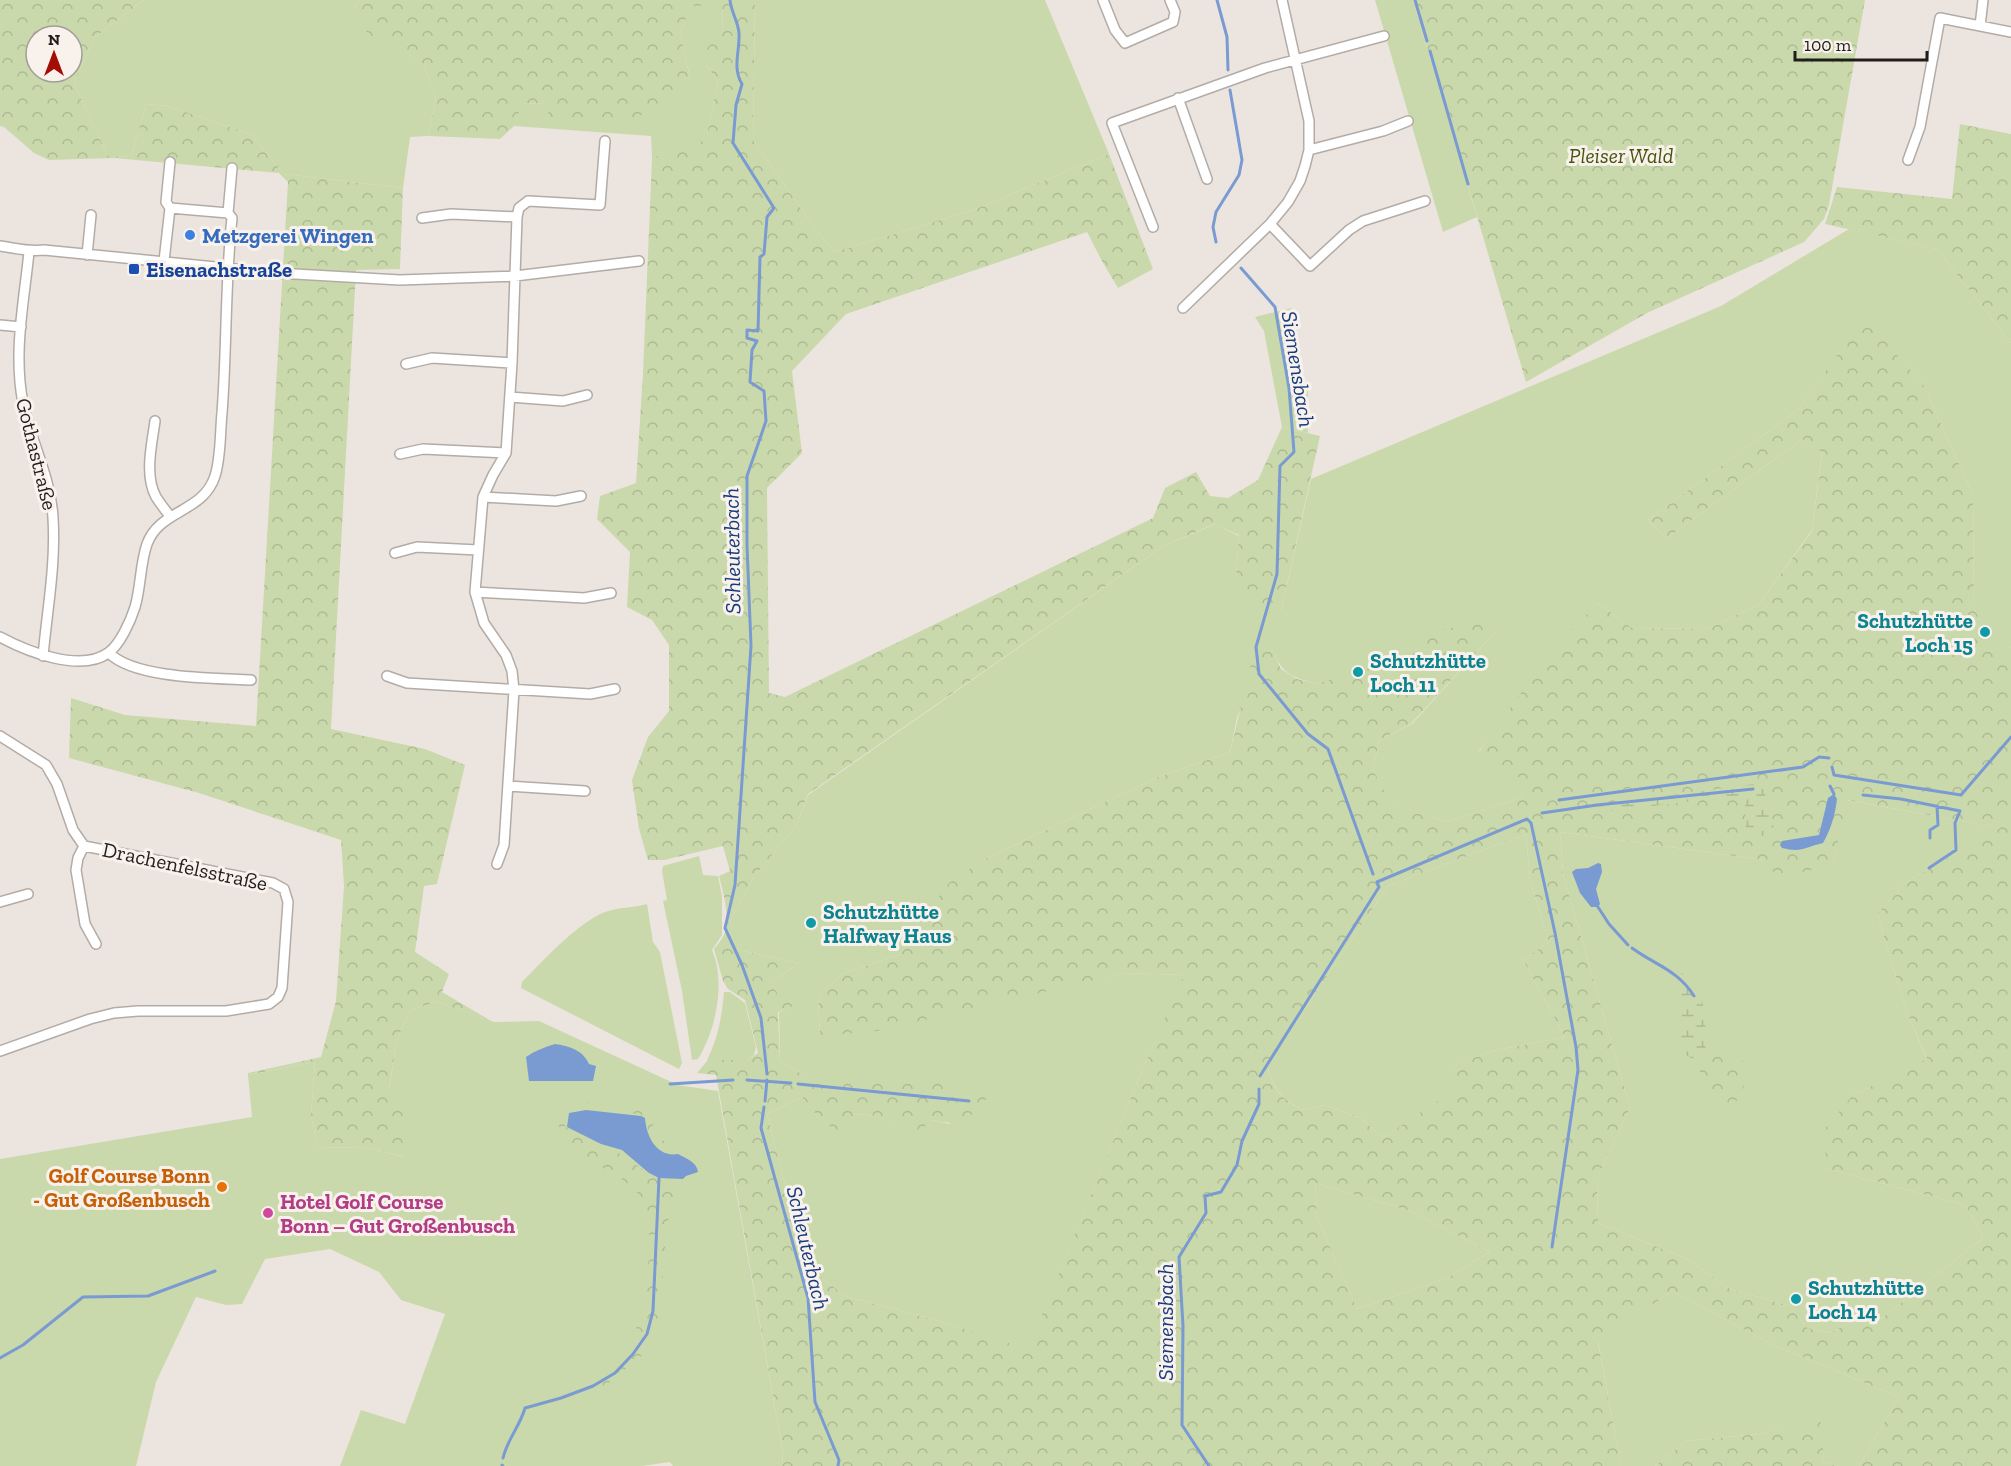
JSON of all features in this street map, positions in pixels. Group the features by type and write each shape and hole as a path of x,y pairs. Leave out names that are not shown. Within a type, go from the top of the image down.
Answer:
{"street":[{"path":"1103,0 1115,30 1125,43 1173,22 1175,12 1170,0"},
{"path":"1183,308 1270,224 1288,202 1300,182 1309,150 1309,121 1282,0"},
{"path":"1980,26 1983,0"},
{"path":"1908,160 1920,127 1940,18 2011,32"},
{"path":"1153,227 1112,123 1265,68 1384,36"},
{"path":"1178,98 1207,179"},
{"path":"1309,150 1408,121"},
{"path":"498,864 504,845 514,690 512,671 506,655 484,623 475,592 483,497 506,453 512,363 517,217 519,208 528,201 600,206 605,141"},
{"path":"165,261 170,208 166,202 170,162"},
{"path":"0,637 30,652 66,660 86,660 109,653 123,635 131,619 147,543 160,523 194,505 212,484 215,475 226,361 227,267 232,218 228,213 232,168"},
{"path":"1270,224 1310,266 1349,230 1363,221 1425,201"},
{"path":"170,208 228,213"},
{"path":"422,218 451,214 517,217"},
{"path":"87,255 91,215"},
{"path":"0,246 29,252 44,250 357,279 400,280 515,276 639,261"},
{"name":"Gothastraße","path":"29,252 19,348 20,382 24,406 50,489 53,518 53,546 43,656"},
{"path":"0,325 21,327"},
{"path":"406,364 432,358 512,363"},
{"path":"510,397 563,401 587,395"},
{"path":"155,421 150,459 151,483 155,495 170,516"},
{"path":"400,454 423,449 506,453"},
{"path":"483,497 556,501 581,496"},
{"path":"395,553 417,547 478,550"},
{"path":"475,592 584,598 611,593"},
{"path":"109,653 126,664 167,674 251,680"},
{"path":"387,676 407,683 514,690 590,694 615,689"},
{"name":"Drachenfelsstraße","path":"0,736 46,765 57,784 73,830 84,846 273,883 284,890 288,902 282,988 278,997 269,1004 226,1011 114,1013 90,1019 0,1051"},
{"path":"508,786 585,791"},
{"name":"Drachenfelsstraße","path":"84,846 78,858 76,870 85,924 96,944"},
{"path":"0,902 28,894"}],"green space":[{"path":"0,0 144,0 94,38 84,61 84,24 24,24 24,84 74,84 108,156 131,157 146,104 168,106 251,134 284,174 403,188 400,269 356,270 331,729 425,749 465,765 437,884 424,886 415,952 449,974 442,992 493,1022 437,1002 410,1010 397,1040 389,1089 407,1108 404,1157 365,1147 318,1148 311,1116 315,1062 248,1075 248,1073 321,1057 336,1001 344,886 341,840 199,793 69,758 71,698 125,715 256,726 288,182 279,173 114,158 49,160 34,153 0,126"},
{"path":"144,0 359,0 354,10 424,66 436,98 428,136 410,137 403,188 284,174 251,134 168,106 146,104 131,157 108,156 74,84 84,84 84,61 94,38"},
{"path":"359,0 755,0 753,140 816,230 835,252 973,210 1109,154 1153,269 1118,288 1087,232 846,314 792,371 802,453 767,488 769,693 785,697 1153,518 1165,488 1196,472 1210,496 1228,498 1258,480 1282,427 1320,436 1281,611 1263,609 1236,575 1239,535 1214,524 1162,547 808,794 796,826 753,878 726,928 727,916 719,876 730,871 723,846 664,860 648,860 639,829 632,780 648,737 669,711 669,645 652,620 627,607 630,552 597,519 600,496 636,483 652,158 706,140 718,81 706,65 706,49 723,33 722,5 691,6 680,33 690,77 678,81 680,97 637,117 550,119 546,104 522,103 514,126 500,139 428,136 436,98 424,66 392,41 373,43 354,10"},
{"path":"755,0 1045,0 1109,154 973,210 835,252 816,230 753,140"},
{"path":"1375,0 1413,0 1477,217 1443,232"},
{"name":"Pleiser Wald","path":"1413,0 1865,0 1829,205 1824,219 1804,242 1647,313 1526,382"},
{"path":"691,5 722,5 723,33 706,65 718,81 706,141 652,158 651,136 514,126 521,103 547,104 551,119 690,77 680,33"},
{"path":"1960,124 2011,134 2011,343 1937,249 1825,224 1837,187 1952,199"},
{"path":"1849,229 1937,249 2011,343 2011,647 2001,655 1974,609 1973,495 1923,384 1864,318 1799,409 1648,520 1666,539 1802,439 1822,451 1812,530 1759,604 1708,629 1632,628 1598,603 1479,751 1527,782 1521,798 1447,822 1390,804 1373,770 1379,740 1412,724 1496,631 1318,684 1297,678 1285,670 1280,665 1267,639 1237,718 1230,752 1156,778 983,860 917,925 901,954 842,974 818,996 820,1036 1125,973 1185,975 1139,1078 1028,1350 939,1321 845,1296 805,1264 767,1114 802,1097 818,1117 853,1114 877,1116 899,1127 931,1120 950,1124 914,1076 805,1076 780,1061 779,1012 797,1004 777,997 772,982 799,963 734,949 726,928 753,878 796,826 808,795 1162,547 1215,524 1239,536 1236,575 1281,611 1311,479 1721,306"},
{"path":"1292,308 1288,322 1295,369 1308,389 1308,433 1282,427 1264,331 1255,317"},
{"path":"1864,317 1923,384 1973,495 1974,609 2001,654 2011,647 2011,1466 1859,1466 1899,1397 1771,1344 1672,1291 1598,1342 1621,1466 782,1466 783,1453 716,1075 697,1073 708,1060 747,1060 758,1053 745,1000 728,989 723,981 714,949 723,937 726,928 734,949 799,963 772,982 778,996 797,991 799,1004 778,1012 780,1061 805,1076 914,1076 989,1096 965,1120 951,1123 931,1120 921,1130 899,1127 877,1116 854,1114 839,1133 818,1117 802,1097 767,1114 805,1264 845,1296 939,1321 1028,1349 1139,1078 1184,975 1125,973 877,1031 820,1036 818,996 842,974 901,954 917,925 949,883 983,860 1156,778 1230,752 1252,660 1267,638 1281,669 1297,679 1318,684 1346,674 1431,632 1488,620 1496,631 1411,724 1379,740 1373,770 1391,804 1447,822 1521,798 1526,782 1479,752 1551,651 1598,603 1632,628 1708,629 1759,604 1812,531 1822,452 1802,439 1666,539 1648,520 1799,409","holes":["1847,800 2000,828 1908,881 1877,914 1907,1013 1927,1059 1853,1095 1822,1132 1828,1169 1965,1205 1983,1238 1878,1321 1852,1321 1830,1333 1807,1328 1790,1306 1730,1289 1685,1258 1598,1223 1597,1178 1630,1108 1563,873 1560,832 1764,860 1779,879 1833,864","1526,834 1530,880 1549,942 1523,960 1565,1037 1492,1051 1444,1069 1455,1089 1383,1138 1361,1118 1324,1105 1302,1110 1283,1097 1275,1087 1267,1065 1388,886","1315,1183 1407,1210 1490,1252 1447,1278 1357,1309 1317,1217"]},
{"path":"1762,783 1776,836 1746,836 1745,795 1593,813 1582,807"},
{"path":"1846,800 2001,828 1908,881 1877,914 1907,1013 1927,1060 1853,1095 1828,1169 1965,1205 1983,1238 1878,1321 1852,1321 1830,1333 1807,1328 1790,1306 1730,1289 1685,1258 1598,1223 1597,1178 1630,1108 1563,873 1560,832 1764,860 1833,864"},
{"path":"1526,834 1530,880 1549,942 1523,960 1565,1037 1492,1051 1445,1069 1456,1089 1383,1138 1361,1118 1324,1105 1302,1110 1283,1097 1272,1081 1267,1065 1388,886"},
{"path":"699,856 703,875 718,876 722,896 722,935 712,950 718,976 714,1020 698,1059 692,1060 682,991 663,901 667,900 662,871 663,866"},
{"path":"647,904 653,942 660,952 682,1063 679,1069 521,988 522,982 561,943 594,917 615,909"},
{"path":"1658,963 1687,977 1701,998 1706,1025 1705,1056 1694,1059 1678,1052 1683,1006 1680,984"},
{"path":"724,992 730,992 745,1003 756,1047 754,1055 747,1060 707,1060 719,1027"},
{"path":"437,1002 494,1022 539,1021 678,1085 718,1091 783,1453 782,1466 673,1466 670,1462 642,1466 340,1466 361,1410 405,1424 445,1314 401,1300 379,1272 330,1249 265,1259 242,1304 226,1305 196,1297 156,1382 136,1466 0,1466 0,1159 252,1117 248,1075 315,1062 311,1116 318,1148 365,1147 403,1157 389,1090 397,1040 410,1010"},
{"path":"1737,1054 1743,1061 1744,1086 1736,1102 1726,1102 1711,1097 1703,1086 1700,1060"},
{"path":"587,1099 587,1102 599,1104 601,1101 607,1101 640,1105 649,1109 654,1130 668,1146 666,1152 649,1137 646,1118 642,1115 596,1109 568,1111 565,1127 623,1155 651,1176 679,1186 680,1202 667,1222 660,1318 641,1356 604,1387 597,1375 631,1342 642,1313 649,1257 649,1215 637,1192 615,1173 570,1155 561,1129 553,1118 571,1102"},
{"path":"1315,1183 1407,1210 1490,1252 1447,1278 1357,1309 1317,1217"},
{"path":"1672,1291 1771,1344 1899,1397 1859,1466 1836,1466 1824,1462 1820,1423 1759,1434 1686,1441 1655,1466 1621,1466 1598,1341"},
{"path":"1821,1422 1824,1462 1836,1466 1655,1466 1686,1441 1759,1434"}],"water":[{"path":"1834,794 1837,799 1835,811 1823,843 1799,850 1782,848 1780,845 1782,841 1819,835 1828,798"},
{"path":"1601,864 1602,872 1596,889 1600,904 1598,907 1591,907 1580,893 1572,872"},
{"path":"555,1044 575,1050 583,1055 589,1064 596,1066 593,1081 529,1081 526,1057"},
{"path":"586,1110 645,1118 650,1138 654,1144 664,1153 678,1154 687,1159 693,1163 698,1172 683,1179 659,1178 649,1173 622,1150 601,1144 567,1127 569,1113"}],"waterway":[{"name":"Schleuterbach","path":"730,0 739,33 737,72 742,84 736,105 733,143 774,208 767,217 764,254 760,257 758,331 747,330 747,338 757,341 752,350 750,382 764,391 766,421 747,476 751,646 735,885 725,928 742,965 761,1018 767,1074"},
{"name":"Siemensbach","path":"1217,0 1227,37 1228,70"},
{"path":"1415,0 1427,41"},
{"path":"1430,51 1468,184"},
{"name":"Siemensbach","path":"1216,242 1213,227 1216,212 1239,175 1242,160 1230,90"},
{"name":"Siemensbach","path":"1241,268 1275,307 1289,388 1294,452 1280,466 1277,574 1256,647 1259,674 1308,734 1328,749 1373,874"},
{"path":"1832,767 1834,775 1961,795 2011,737"},
{"path":"1559,800 1803,767 1819,757 1829,758"},
{"path":"1830,786 1834,794"},
{"path":"1542,813 1753,789"},
{"path":"1863,795 1901,799 1960,811 1955,823 1956,850 1929,868"},
{"path":"1930,838 1930,830 1938,825 1937,806"},
{"path":"1260,1076 1379,887 1377,882 1527,819 1531,823 1555,933 1576,1047 1578,1070 1552,1247"},
{"path":"1598,907 1609,924 1628,945"},
{"path":"1632,948 1681,980 1694,996"},
{"path":"670,1084 733,1080"},
{"name":"Schleuterbach","path":"747,1080 791,1083"},
{"name":"Schleuterbach","path":"765,1101 767,1080"},
{"path":"798,1084 969,1101"},
{"name":"Siemensbach","path":"1209,1466 1182,1425 1183,1326 1179,1257 1206,1213 1205,1196 1221,1192 1237,1165 1242,1141 1259,1104 1259,1089"},
{"name":"Schleuterbach","path":"764,1107 761,1128 808,1298 815,1402 839,1460 838,1466"},
{"path":"503,1458 525,1408 593,1386 615,1373 633,1354 647,1334 653,1311 659,1178"},
{"path":"0,1358 23,1345 83,1297 148,1296 215,1271"}],"place":[{"name":"Metzgerei Wingen","path":"190,235"},
{"name":"Eisenachstraße","path":"134,269"},
{"name":"Schutzhütte Loch 15","path":"1985,632"},
{"name":"Schutzhütte Loch 11","path":"1358,672"},
{"name":"Schutzhütte Halfway Haus","path":"811,923"},
{"name":"Golf Course Bonn - Gut Großenbusch","path":"222,1187"},
{"name":"Hotel Golf Course Bonn – Gut Großenbusch","path":"268,1213"},
{"name":"Schutzhütte Loch 14","path":"1796,1299"}]}
